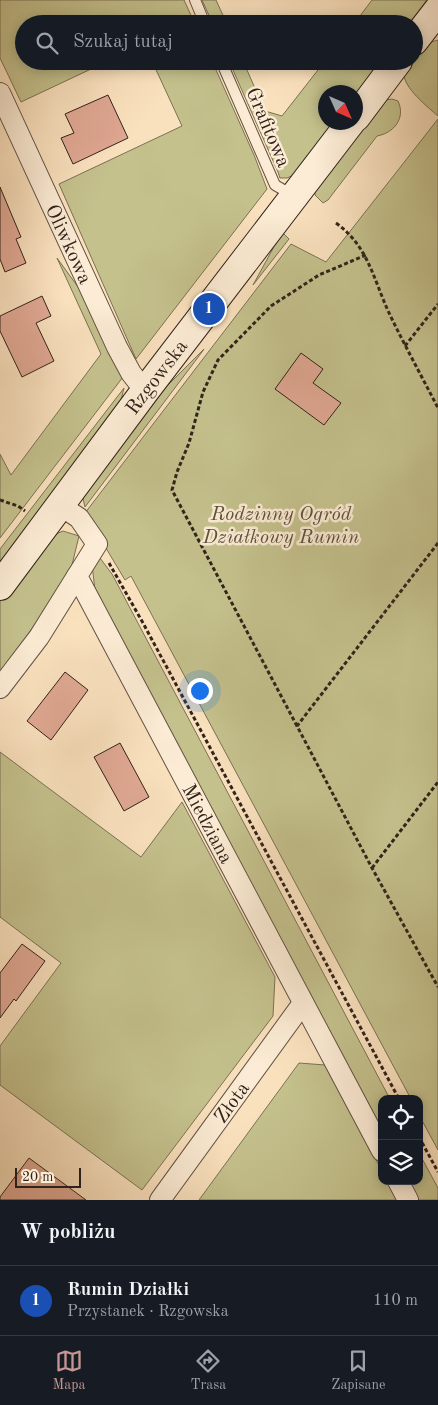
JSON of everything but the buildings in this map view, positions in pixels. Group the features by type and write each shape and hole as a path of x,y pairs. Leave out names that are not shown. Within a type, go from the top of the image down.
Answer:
{"street":[{"path":"363,108 391,70"},
{"name":"Oliwkowa","path":"0,93 117,347 131,373 145,391"},
{"name":"Rzgowska","path":"0,586 145,391 345,130"},
{"path":"0,688 39,637 97,544 79,518 61,506"},
{"name":"Miedziana","path":"77,576 378,1144"},
{"name":"Złota","path":"160,1200 303,1003"},
{"path":"400,1185 408,1200"}],"lane":[{"path":"195,0 201,15"},
{"name":"Grafitowa","path":"225,70 275,185 295,196"}],"path":[{"path":"336,223 349,232 366,255 389,313 438,408"},
{"path":"366,255 318,275 271,306 218,360 203,392 189,443 172,490 372,868 438,987"},
{"path":"405,346 438,304"},
{"path":"0,500 18,506 25,511"},
{"path":"297,726 438,543"},
{"path":"97,544 130,598 397,1095"},
{"path":"372,868 438,782"},
{"path":"421,1140 438,1172"}],"green space":[{"path":"0,0 184,0 191,15 15,15 15,70 89,70 21,102 0,58"},
{"path":"202,0 216,0 223,15 209,15"},
{"path":"372,0 427,0 416,15 361,15"},
{"path":"438,40 438,116 411,90 404,78 406,70 423,70 423,49 428,43"},
{"path":"156,70 216,70 267,189 136,359 59,184 182,126"},
{"path":"233,70 247,70 265,111 282,116 318,70 374,70 363,85 318,85 318,130 329,130 294,175 280,178"},
{"path":"392,99 398,101 400,113 397,124 389,132 377,136 328,200 323,203 315,195 315,192 385,100"},
{"name":"Rodzinny Ogród Działkowy Rumin","path":"438,119 438,1150 423,1122 423,1095 409,1095 131,576 125,580 85,513 291,244 326,262"},
{"path":"282,232 289,239 253,285"},
{"path":"57,258 81,291 123,377 0,538 0,454 11,475 101,354"},
{"path":"204,349 85,507 83,499 86,488 155,398"},
{"path":"124,388 120,404 0,562 0,549"},
{"path":"63,531 79,536 71,569 0,675 0,600 41,546 51,536"},
{"path":"100,558 112,574 388,1095 378,1095 378,1123 95,590 92,565"},
{"path":"0,752 141,857 182,802 275,977 273,1016 142,1190 0,1085 0,1046 61,963 0,917"},
{"path":"299,1063 325,1065 378,1164 378,1185 389,1185 397,1200 199,1200"},
{"path":"423,1160 438,1188 438,1200 419,1200 411,1185 423,1185"}],"place":[{"name":"Rumin Działki","path":"209,309"}]}
